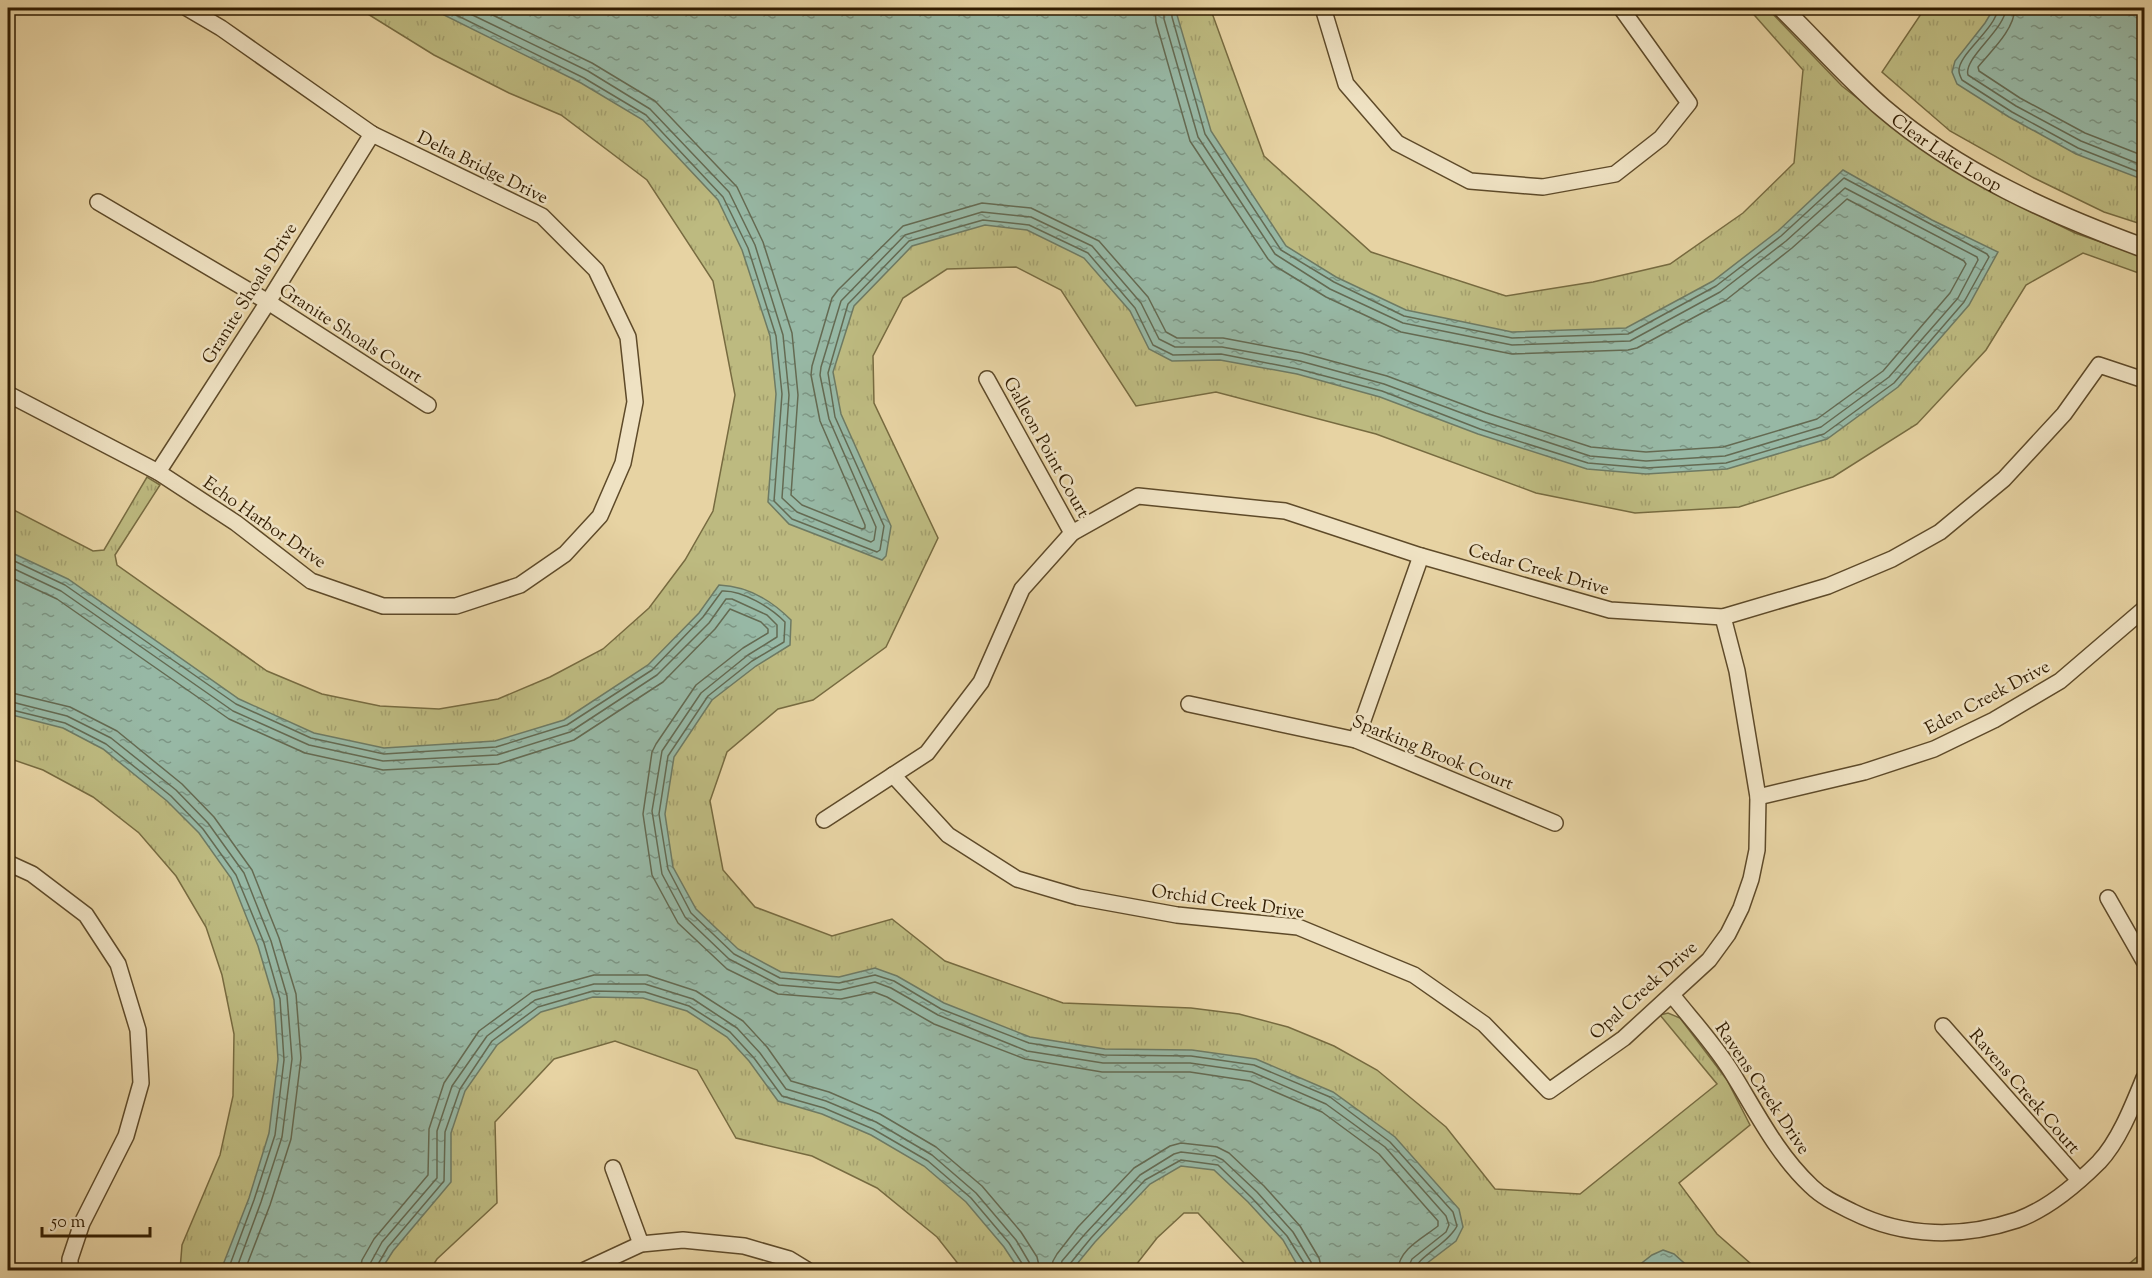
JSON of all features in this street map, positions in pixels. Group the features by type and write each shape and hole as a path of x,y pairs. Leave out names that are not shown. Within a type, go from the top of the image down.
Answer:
{"street":[{"name":"Delta Bridge Drive","path":"187,8 221,28 372,134 542,216 596,270 628,337 635,402 623,463 600,516"},
{"path":"1323,8 1346,84 1397,143 1470,181 1543,187 1615,174 1661,138 1689,103 1621,8"},
{"name":"Clear Lake Loop","path":"1782,8 1882,108 1928,142 1983,177 2036,205 2091,229 2145,248"},
{"name":"Granite Shoals Drive","path":"158,472 268,302 372,134"},
{"name":"Granite Shoals Court","path":"98,202 268,302 428,405"},
{"name":"Cedar Creek Drive","path":"824,820 927,753 981,682 1022,590 1072,533 1138,496 1285,511 1421,556 1610,610 1723,617 1828,586 1892,559 1940,532 2004,479 2064,414 2099,365 2145,380"},
{"name":"Galleon Point Court","path":"987,379 1072,533"},
{"name":"Echo Harbor Drive","path":"8,394 158,472 236,523 311,581 383,606 456,606 520,585 564,554 600,516"},
{"path":"1356,740 1421,556"},
{"name":"Eden Creek Drive","path":"1758,797 1864,772 1934,749 1994,720 2060,681 2145,609"},
{"name":"Opal Creek Drive","path":"1549,1091 1624,1038 1709,960 1728,934 1741,908 1751,879 1757,850 1758,797 1737,671 1723,617"},
{"name":"Sparking Brook Court","path":"1189,704 1356,740 1555,823"},
{"name":"Orchid Creek Drive","path":"893,775 948,835 1017,879 1078,897 1177,915 1298,927 1414,975 1484,1024 1549,1091"},
{"path":"8,863 32,874 86,915 118,964 138,1030 141,1083 126,1136 82,1223 70,1258 70,1270"},
{"path":"2108,898 2145,961"},
{"name":"Ravens Creek Drive","path":"1672,995 1730,1070 1754,1112 1786,1160 1813,1188 1833,1202 1862,1217 1892,1228 1946,1233 1984,1228 2019,1219 2059,1196 2101,1160 2121,1129 2145,1078"},
{"name":"Ravens Creek Court","path":"1943,1026 2079,1180"},
{"path":"613,1168 641,1244"},
{"path":"585,1270 641,1244 683,1240 744,1246 789,1258 807,1270"}],"green space":[{"path":"358,8 1213,8 1212,13 1264,156 1371,252 1506,296 1593,282 1670,264 1743,213 1794,163 1803,70 1748,8 1767,8 1842,86 1917,145 1993,193 2075,233 2144,257 2144,275 2083,253 2026,285 1986,350 1917,424 1833,477 1739,507 1635,513 1536,493 1376,434 1216,392 1136,406 1061,290 1016,267 947,269 903,298 873,356 874,403 938,538 886,647 813,700 778,709 727,752 710,801 723,870 755,907 832,936 892,919 945,961 1063,1003 1191,1008 1239,1014 1288,1027 1334,1046 1377,1070 1446,1127 1495,1189 1580,1194 1717,1084 1660,1015 1668,1013 1680,1018 1727,1080 1750,1125 1679,1183 1717,1234 1758,1270 1243,1270 1244,1263 1198,1213 1184,1213 1157,1238 1132,1270 963,1270 937,1237 877,1188 812,1156 736,1138 697,1070 615,1041 554,1059 495,1122 497,1203 437,1259 430,1270 180,1270 182,1245 220,1155 233,1096 234,1034 222,975 206,927 176,876 139,833 93,797 43,770 8,758 8,507 93,551 104,550 147,477 160,485 115,555 117,565 267,671 322,694 380,706 439,709 498,699 550,677 603,649 649,608 685,560 713,511 735,395 713,281 647,180 561,115 509,93 434,55"},
{"path":"1925,8 2144,8 2144,225 2104,212 2034,178 1950,131 1882,72"},
{"path":"2144,1251 2144,1270 2122,1270"}],"water":[{"path":"430,8 1177,8 1177,15 1211,131 1286,246 1336,277 1406,310 1512,332 1626,328 1713,281 1778,231 1843,170 1932,220 1998,252 1969,305 1898,387 1827,439 1727,469 1646,474 1587,469 1478,434 1380,397 1297,374 1220,360 1172,361 1149,349 1130,311 1084,258 1027,230 985,225 912,246 854,306 833,372 841,414 891,526 886,556 882,560 789,524 768,502 776,394 770,336 742,250 718,200 643,120 581,83"},
{"path":"1994,8 2144,8 2144,180 2076,154 2009,117 1957,84 1952,72 1955,61"},
{"path":"8,551 68,579 239,699 314,733 384,748 495,741 564,720 648,665 699,613 719,585 739,588 758,596 791,620 790,645 756,666 712,700 674,757 665,814 673,867 696,909 738,949 781,972 839,977 875,968 897,976 944,1003 1030,1037 1105,1049 1192,1050 1256,1059 1333,1092 1395,1137 1459,1209 1463,1227 1456,1241 1418,1270 1300,1270 1283,1240 1214,1170 1181,1166 1150,1184 1072,1270 1019,1270 1004,1247 966,1202 924,1166 871,1135 822,1114 778,1101 749,1061 727,1037 687,1011 643,998 593,997 541,1012 497,1045 465,1091 451,1133 451,1182 393,1251 381,1270 221,1270 249,1198 269,1133 278,1059 274,1000 258,946 231,878 199,833 167,801 103,749 63,728 8,714"},
{"path":"1663,1250 1674,1254 1692,1270 1633,1270 1652,1255"}]}
